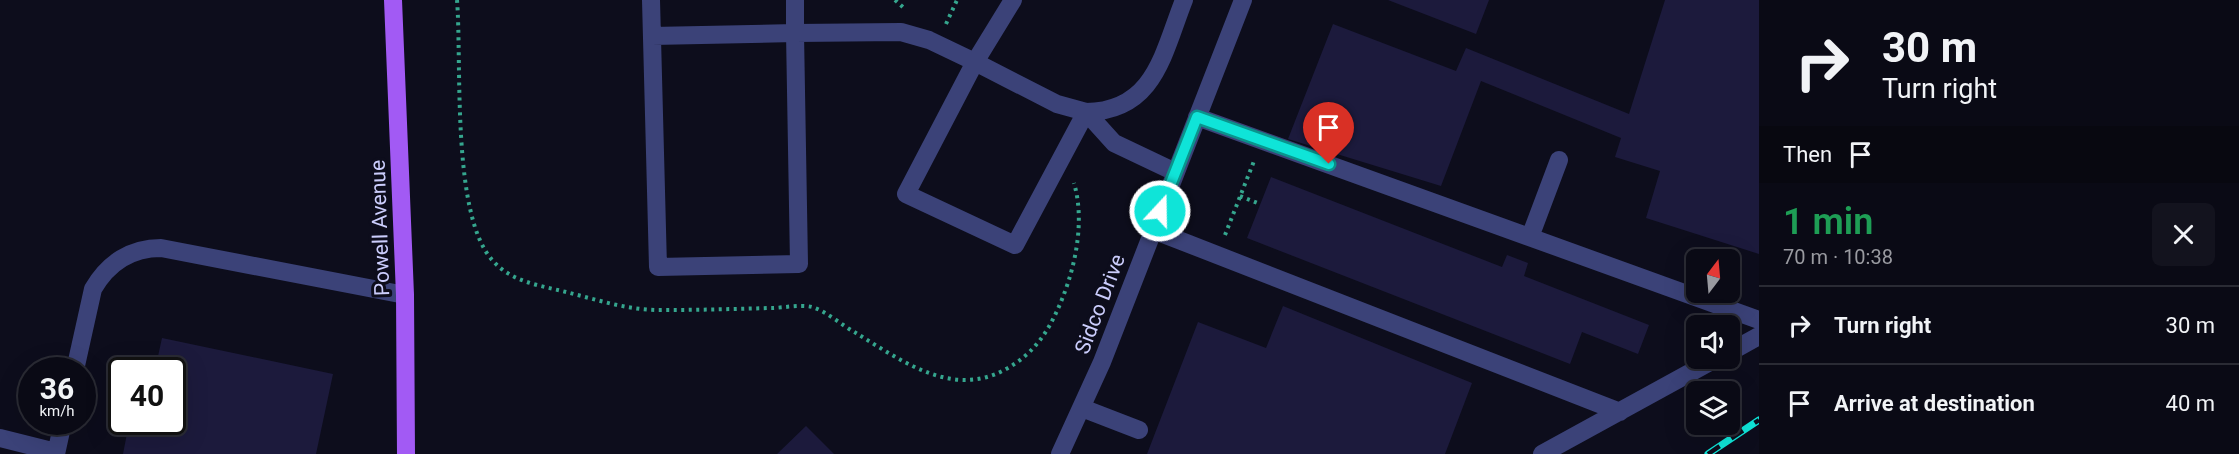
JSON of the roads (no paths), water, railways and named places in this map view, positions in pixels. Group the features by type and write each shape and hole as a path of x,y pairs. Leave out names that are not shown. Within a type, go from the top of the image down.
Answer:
{"main road":[{"name":"Powell Avenue","path":"393,0 405,295 406,454"}],"street":[{"path":"651,0 658,267 799,264 795,0"},
{"path":"1012,0 975,62 906,194 1015,245 1086,112"},
{"path":"652,36 901,32 929,40 1057,104 1086,112 1114,109 1137,97 1145,89 1155,74 1184,0"},
{"name":"Sidco Drive","path":"1060,454 1082,408 1243,0"},
{"path":"1086,112 1114,143 1175,172"},
{"path":"1197,117 1759,320"},
{"path":"1530,237 1559,160"},
{"path":"1153,230 1620,412"},
{"path":"78,357 93,289 98,280 116,261 147,248 161,248 405,295"},
{"path":"1740,346 1759,336"},
{"path":"1542,454 1698,369"},
{"path":"1082,408 1139,430"},
{"path":"0,438 56,453 60,435"}],"railway":[{"path":"1708,454 1759,420"}]}
